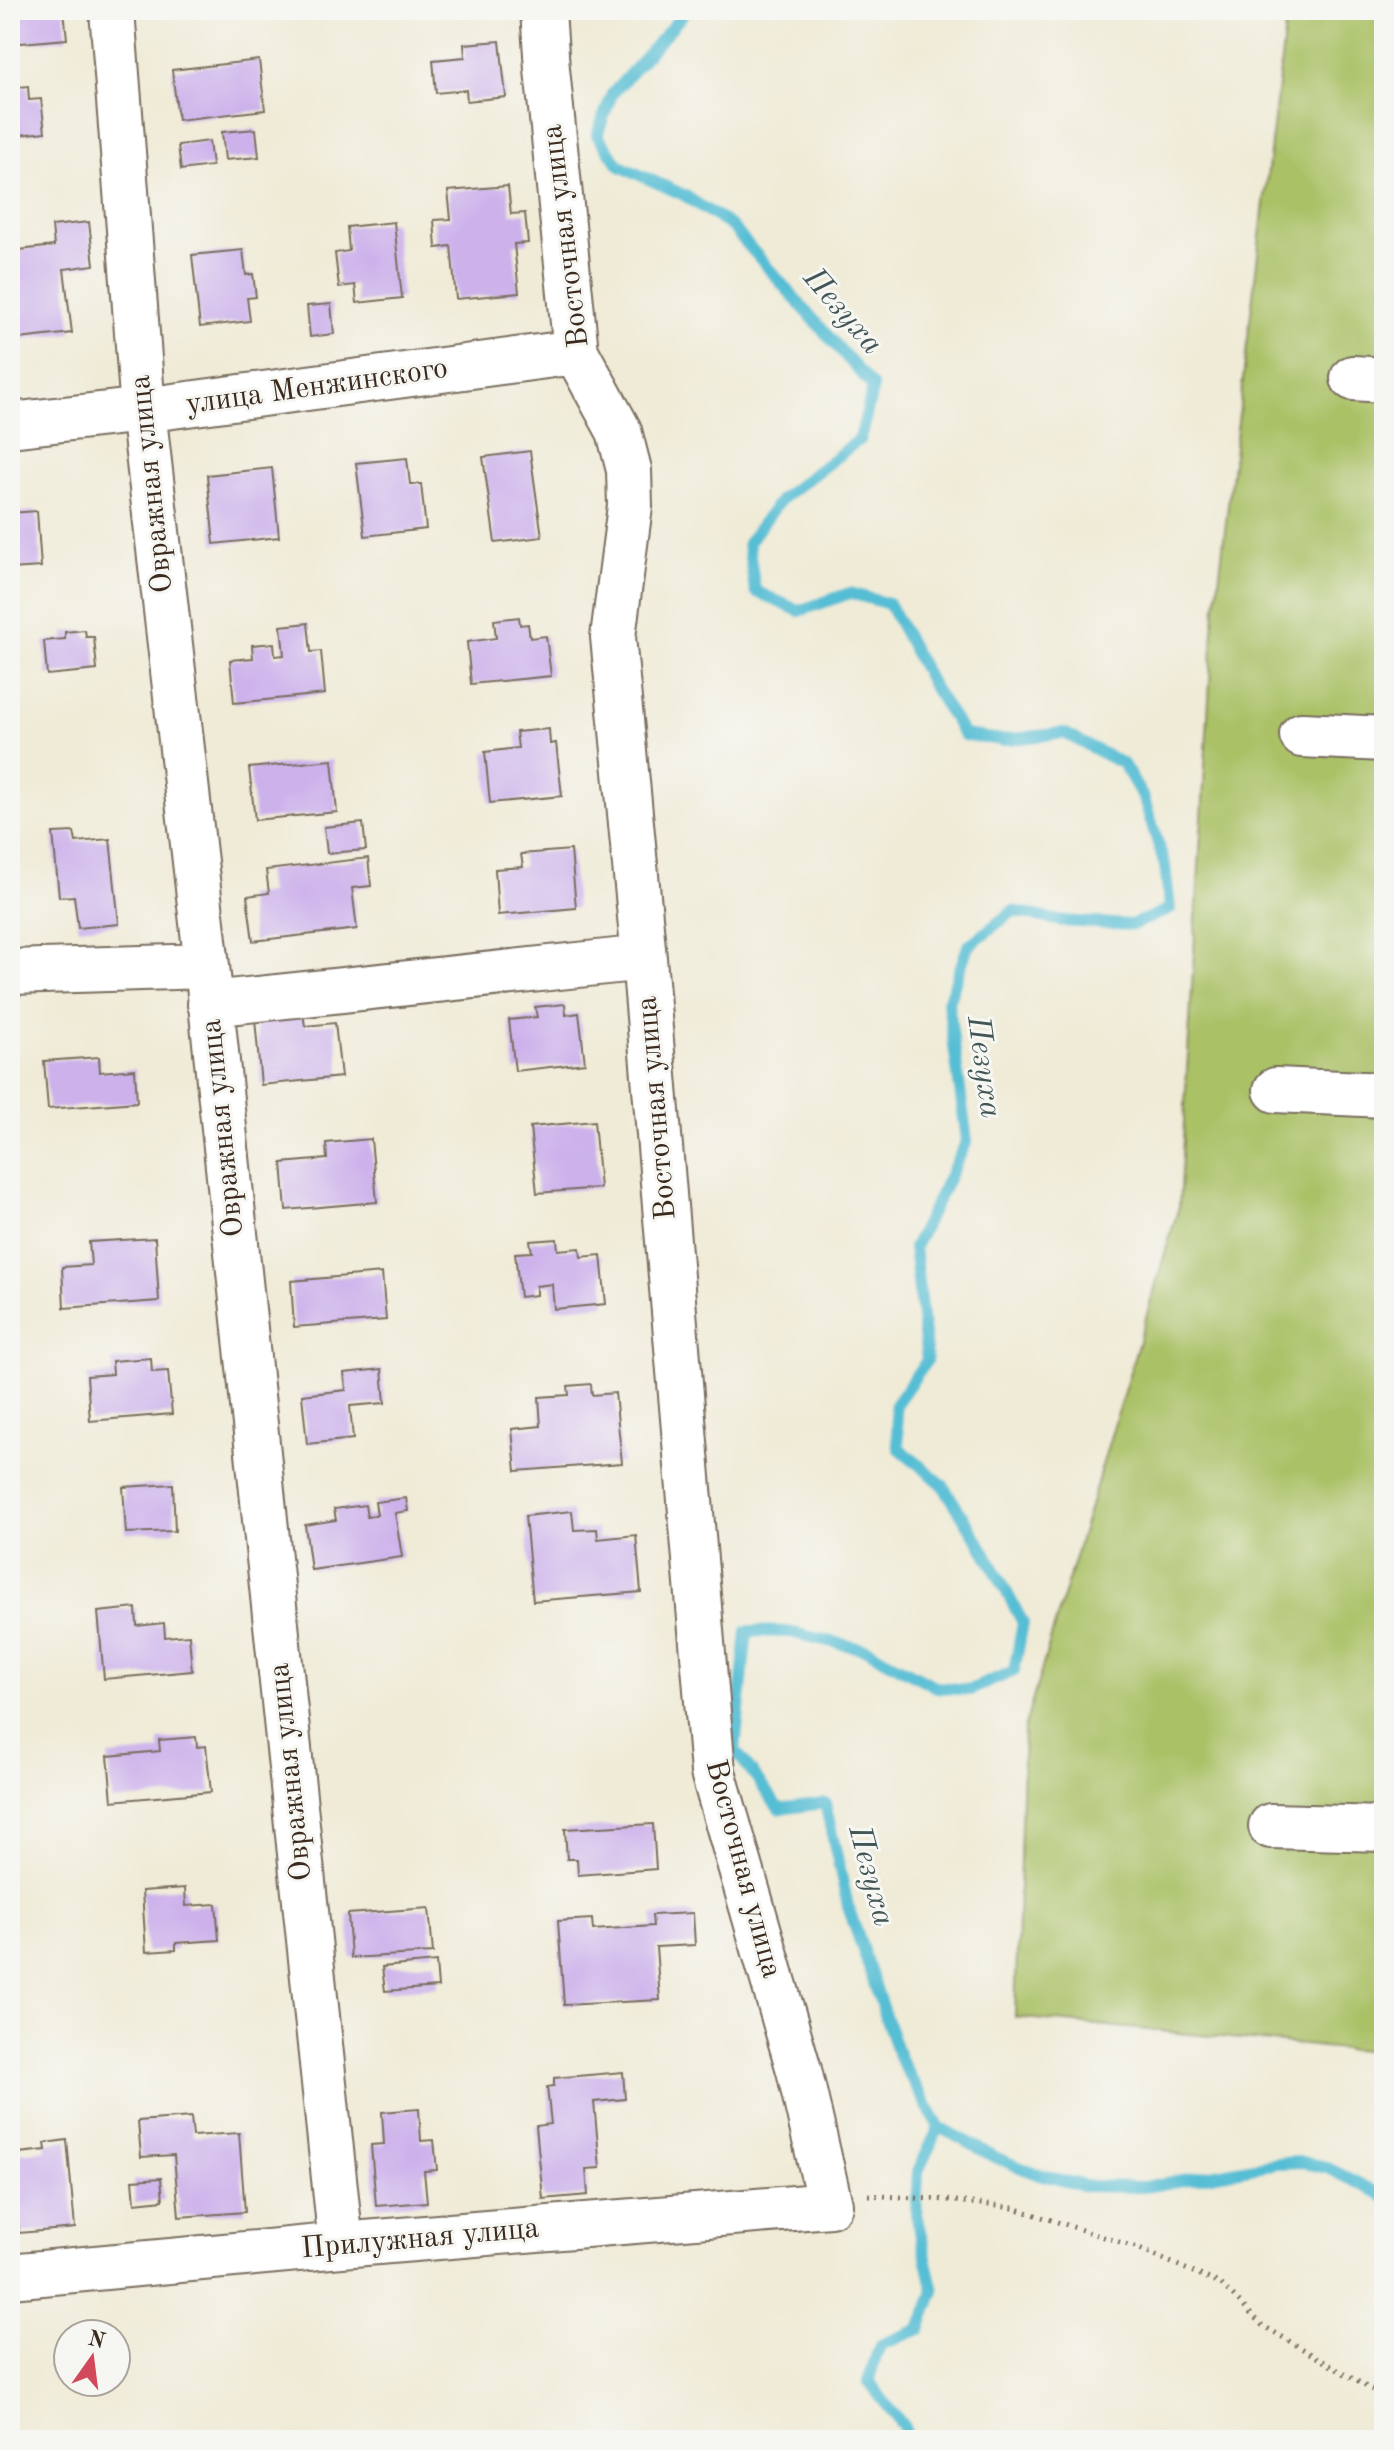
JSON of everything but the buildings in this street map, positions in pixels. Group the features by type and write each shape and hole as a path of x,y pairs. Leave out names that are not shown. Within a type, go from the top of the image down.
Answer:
{"street":[{"name":"Овражная улица","path":"112,10 143,410 208,985 341,2245"},
{"name":"Восточная улица","path":"543,10 576,352 619,431 629,470 630,506 613,637 644,958 713,1772 799,2070 830,2205"},
{"name":"улица Менжинского","path":"10,425 576,352"},
{"path":"1302,735 1384,739"},
{"path":"10,972 208,985 644,958"},
{"path":"1276,1090 1384,1095"},
{"path":"1271,1826 1384,1829"},
{"name":"Прилужная улица","path":"10,2276 830,2205"}],"path":[{"path":"874,2193 1014,2208 1135,2247 1221,2284 1262,2325 1384,2397"}],"green space":[{"path":"1287,10 1384,10 1384,2053 1015,2017 1024,1729 1179,1206 1213,631"}],"waterway":[{"name":"Пезуха","path":"687,10 612,94 597,135 620,166 684,195 732,227 873,387 860,439 781,499 748,543 755,591 799,611 850,593 889,604 932,685 964,735 1002,740 1064,733 1123,764 1144,799 1165,866 1170,909 1132,925 1061,921 1013,911 968,946 948,1002 967,1141 914,1247 927,1360 895,1405 899,1448 942,1484 986,1553 1023,1623 1014,1671 970,1690 936,1687 868,1650 789,1632 747,1631 735,1750 779,1809 825,1803 848,1906 899,2057 939,2127 918,2171 916,2214 934,2291 920,2329 880,2345 868,2381 904,2427 907,2440"},
{"path":"939,2127 997,2158 1034,2173 1085,2186 1144,2187 1277,2163 1303,2162 1330,2169 1384,2196"}]}
